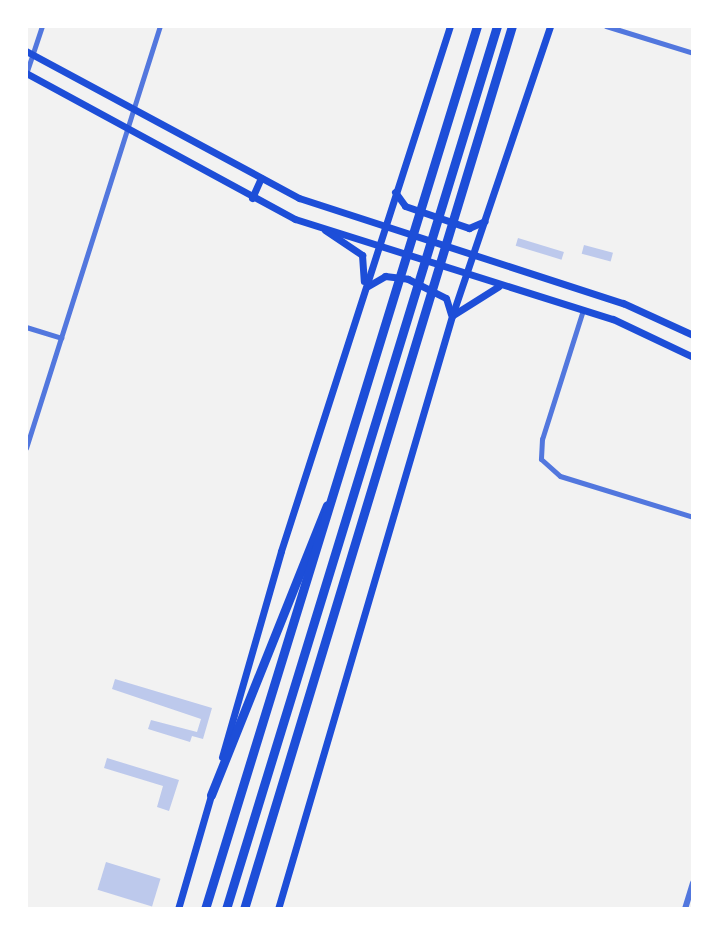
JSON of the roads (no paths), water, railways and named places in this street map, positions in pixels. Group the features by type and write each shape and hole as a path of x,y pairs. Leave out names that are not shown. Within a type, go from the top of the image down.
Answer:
{"highway":[{"path":"226,909 497,26"},
{"path":"244,909 429,309 512,26"},
{"path":"205,909 345,466 477,27"},
{"path":"211,795 303,556 345,466"}],"main road":[{"path":"178,909 364,291 450,26"},
{"path":"278,909 452,316 550,26"},
{"path":"29,53 326,210 385,226 646,312 693,335"},
{"path":"26,74 252,198 324,229 583,309 693,357"},
{"path":"252,198 261,178"},
{"path":"395,192 405,206 469,228 486,220"},
{"path":"324,229 362,255 364,291"},
{"path":"452,316 483,291 505,286 516,269"},
{"path":"364,291 379,277 408,279 446,298 452,316"}],"street":[{"path":"26,74 29,53 42,26"},
{"path":"26,446 160,26"},
{"path":"606,26 693,53"},
{"path":"583,309 539,453 552,472 693,517"},
{"path":"26,327 61,338"},
{"path":"685,909 693,883"}]}
